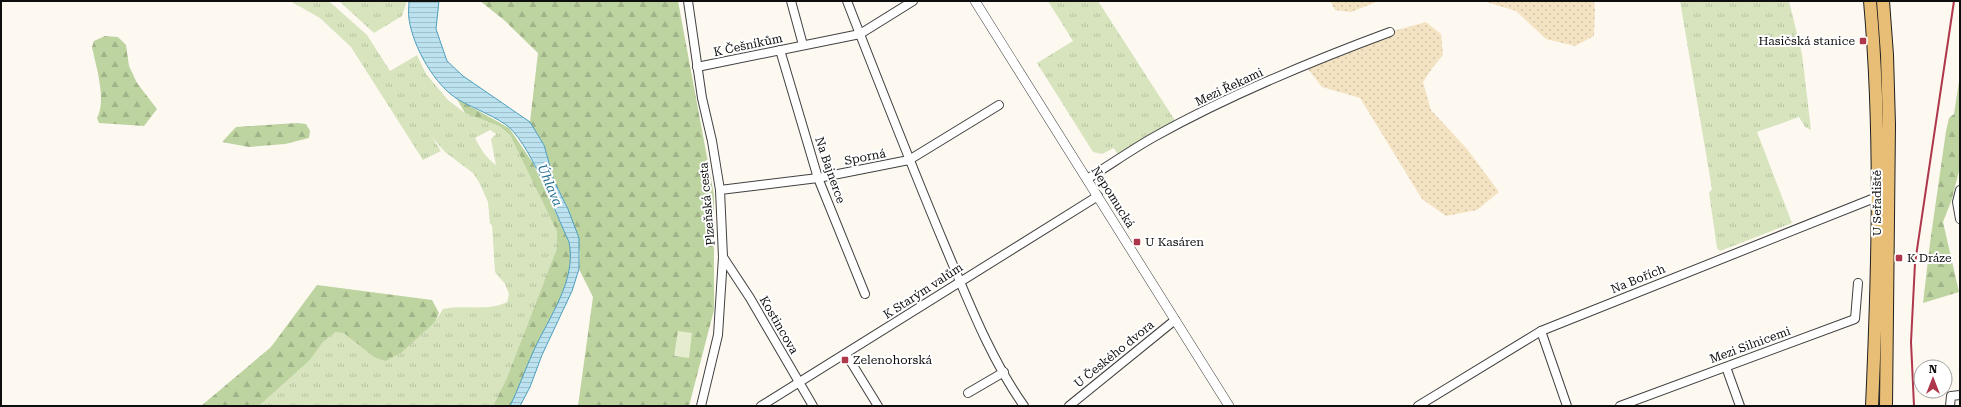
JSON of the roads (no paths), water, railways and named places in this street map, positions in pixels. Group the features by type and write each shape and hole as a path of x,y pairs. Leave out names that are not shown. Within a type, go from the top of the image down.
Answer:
{"main road":[{"name":"U Seřadiště","path":"1870,1 1876,66 1877,197 1872,406"},
{"name":"U Seřadiště","path":"1883,1 1887,55 1889,125 1886,406"}],"street":[{"name":"Plzeňská cesta","path":"688,1 697,67 720,190 723,257 718,334 701,406"},
{"name":"K Češníkům","path":"792,1 803,45"},
{"path":"847,1 909,160 960,281 990,348 1024,406"},
{"name":"K Češníkům","path":"697,67 860,34 913,1"},
{"name":"Nepomucká","path":"974,1 1229,406"},
{"name":"Mezi Řekami","path":"1087,179 1154,137 1222,102 1320,58 1390,32"},
{"name":"Na Bajnerce","path":"780,50 818,178 865,294"},
{"name":"Sporná","path":"720,190 818,178 909,160 999,105"},
{"path":"1960,190 1957,202 1960,219"},
{"name":"K Starým valům","path":"761,406 1098,196"},
{"name":"Na Bořích","path":"1418,406 1541,331 1877,197"},
{"name":"Kostincova","path":"723,257 750,298 813,406"},
{"name":"Mezi Silnicemi","path":"1620,406 1855,319 1858,283"},
{"name":"U Českého dvora","path":"1069,406 1175,320"},
{"path":"1541,331 1567,406"},
{"path":"846,354 878,406"},
{"path":"1726,367 1740,406"},
{"path":"968,394 1004,372"},
{"path":"1950,406 1951,396 1960,395"}],"water":[{"name":"Úhlava","path":"409,1 439,1 436,29 447,61 463,76 530,122 544,145 554,181 568,209 579,238 579,269 572,291 542,355 530,387 520,406 510,406 540,337 560,298 569,270 569,242 543,182 519,138 505,124 450,94 426,65 411,30 409,19"}],"railway":[{"path":"1914,406 1911,342 1915,263 1954,1"}],"place":[{"name":"Hasičská stanice","path":"1863,41"},
{"name":"U Kasáren","path":"1137,242"},
{"name":"K Dráze","path":"1899,258"},
{"name":"Zelenohorská","path":"845,360"}]}
